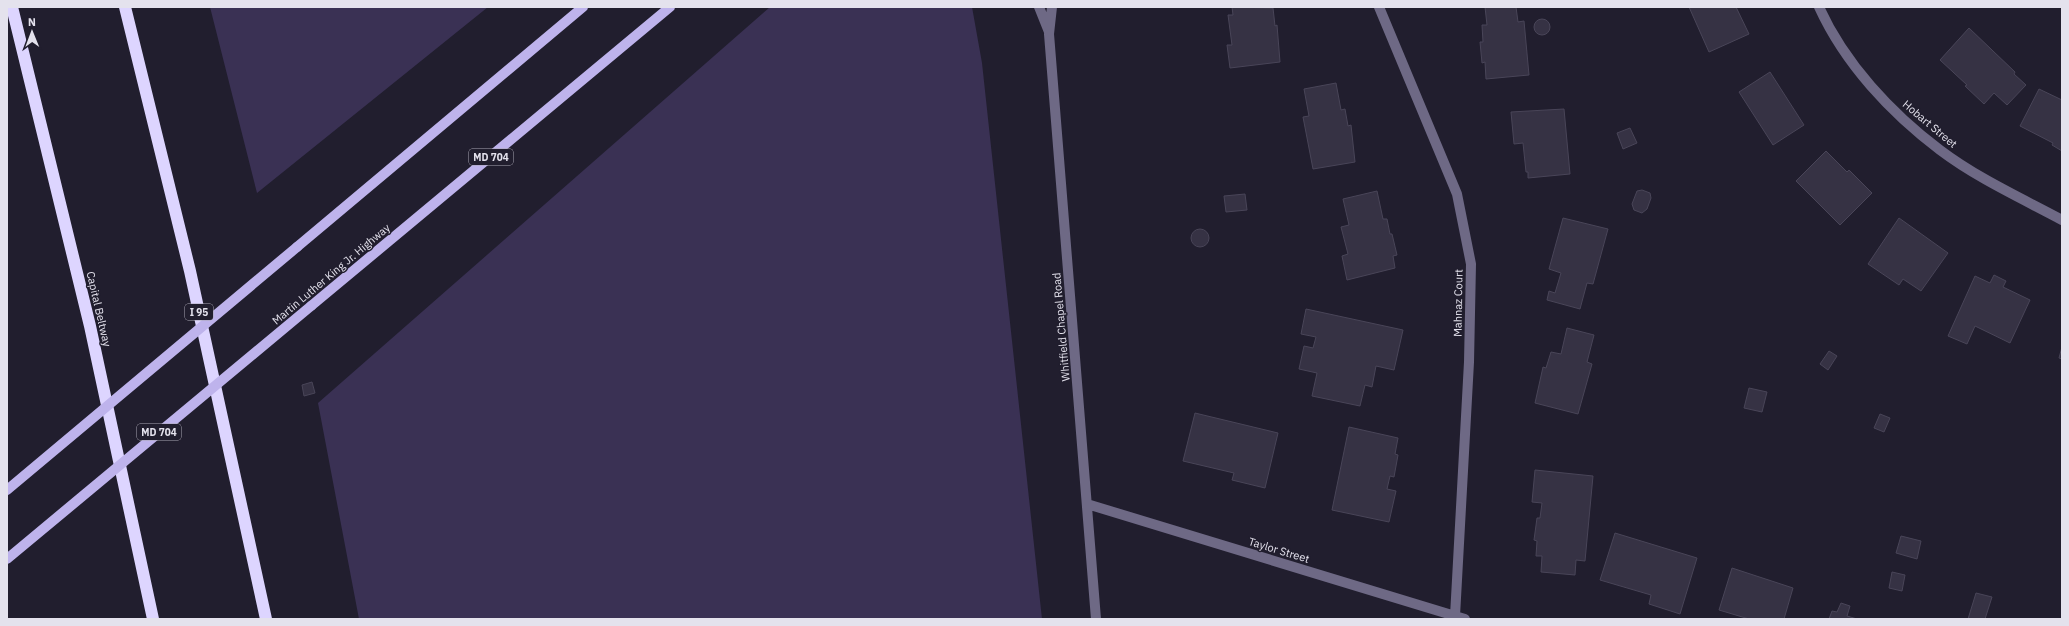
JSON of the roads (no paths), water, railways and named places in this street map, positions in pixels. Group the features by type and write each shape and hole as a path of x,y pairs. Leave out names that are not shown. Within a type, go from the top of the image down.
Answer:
{"highway":[{"name":"Capital Beltway","path":"11,7 21,42 90,326 153,619"},
{"name":"I 95","path":"125,7 190,270 266,619"}],"main road":[{"path":"7,490 583,7"},
{"name":"Martin Luther King Jr. Highway","path":"7,559 670,7"}],"street":[{"name":"Whitfield Chapel Road","path":"1039,7 1049,34"},
{"name":"Whitfield Chapel Road","path":"1052,7 1049,34 1096,619"},
{"name":"Mahnaz Court","path":"1379,7 1457,194 1471,264 1460,618"},
{"name":"Hobart Street","path":"1819,7 1849,58 1879,95 1907,123 1941,151 1981,177 2062,220"},
{"name":"Taylor Street","path":"1087,504 1460,618"}]}
